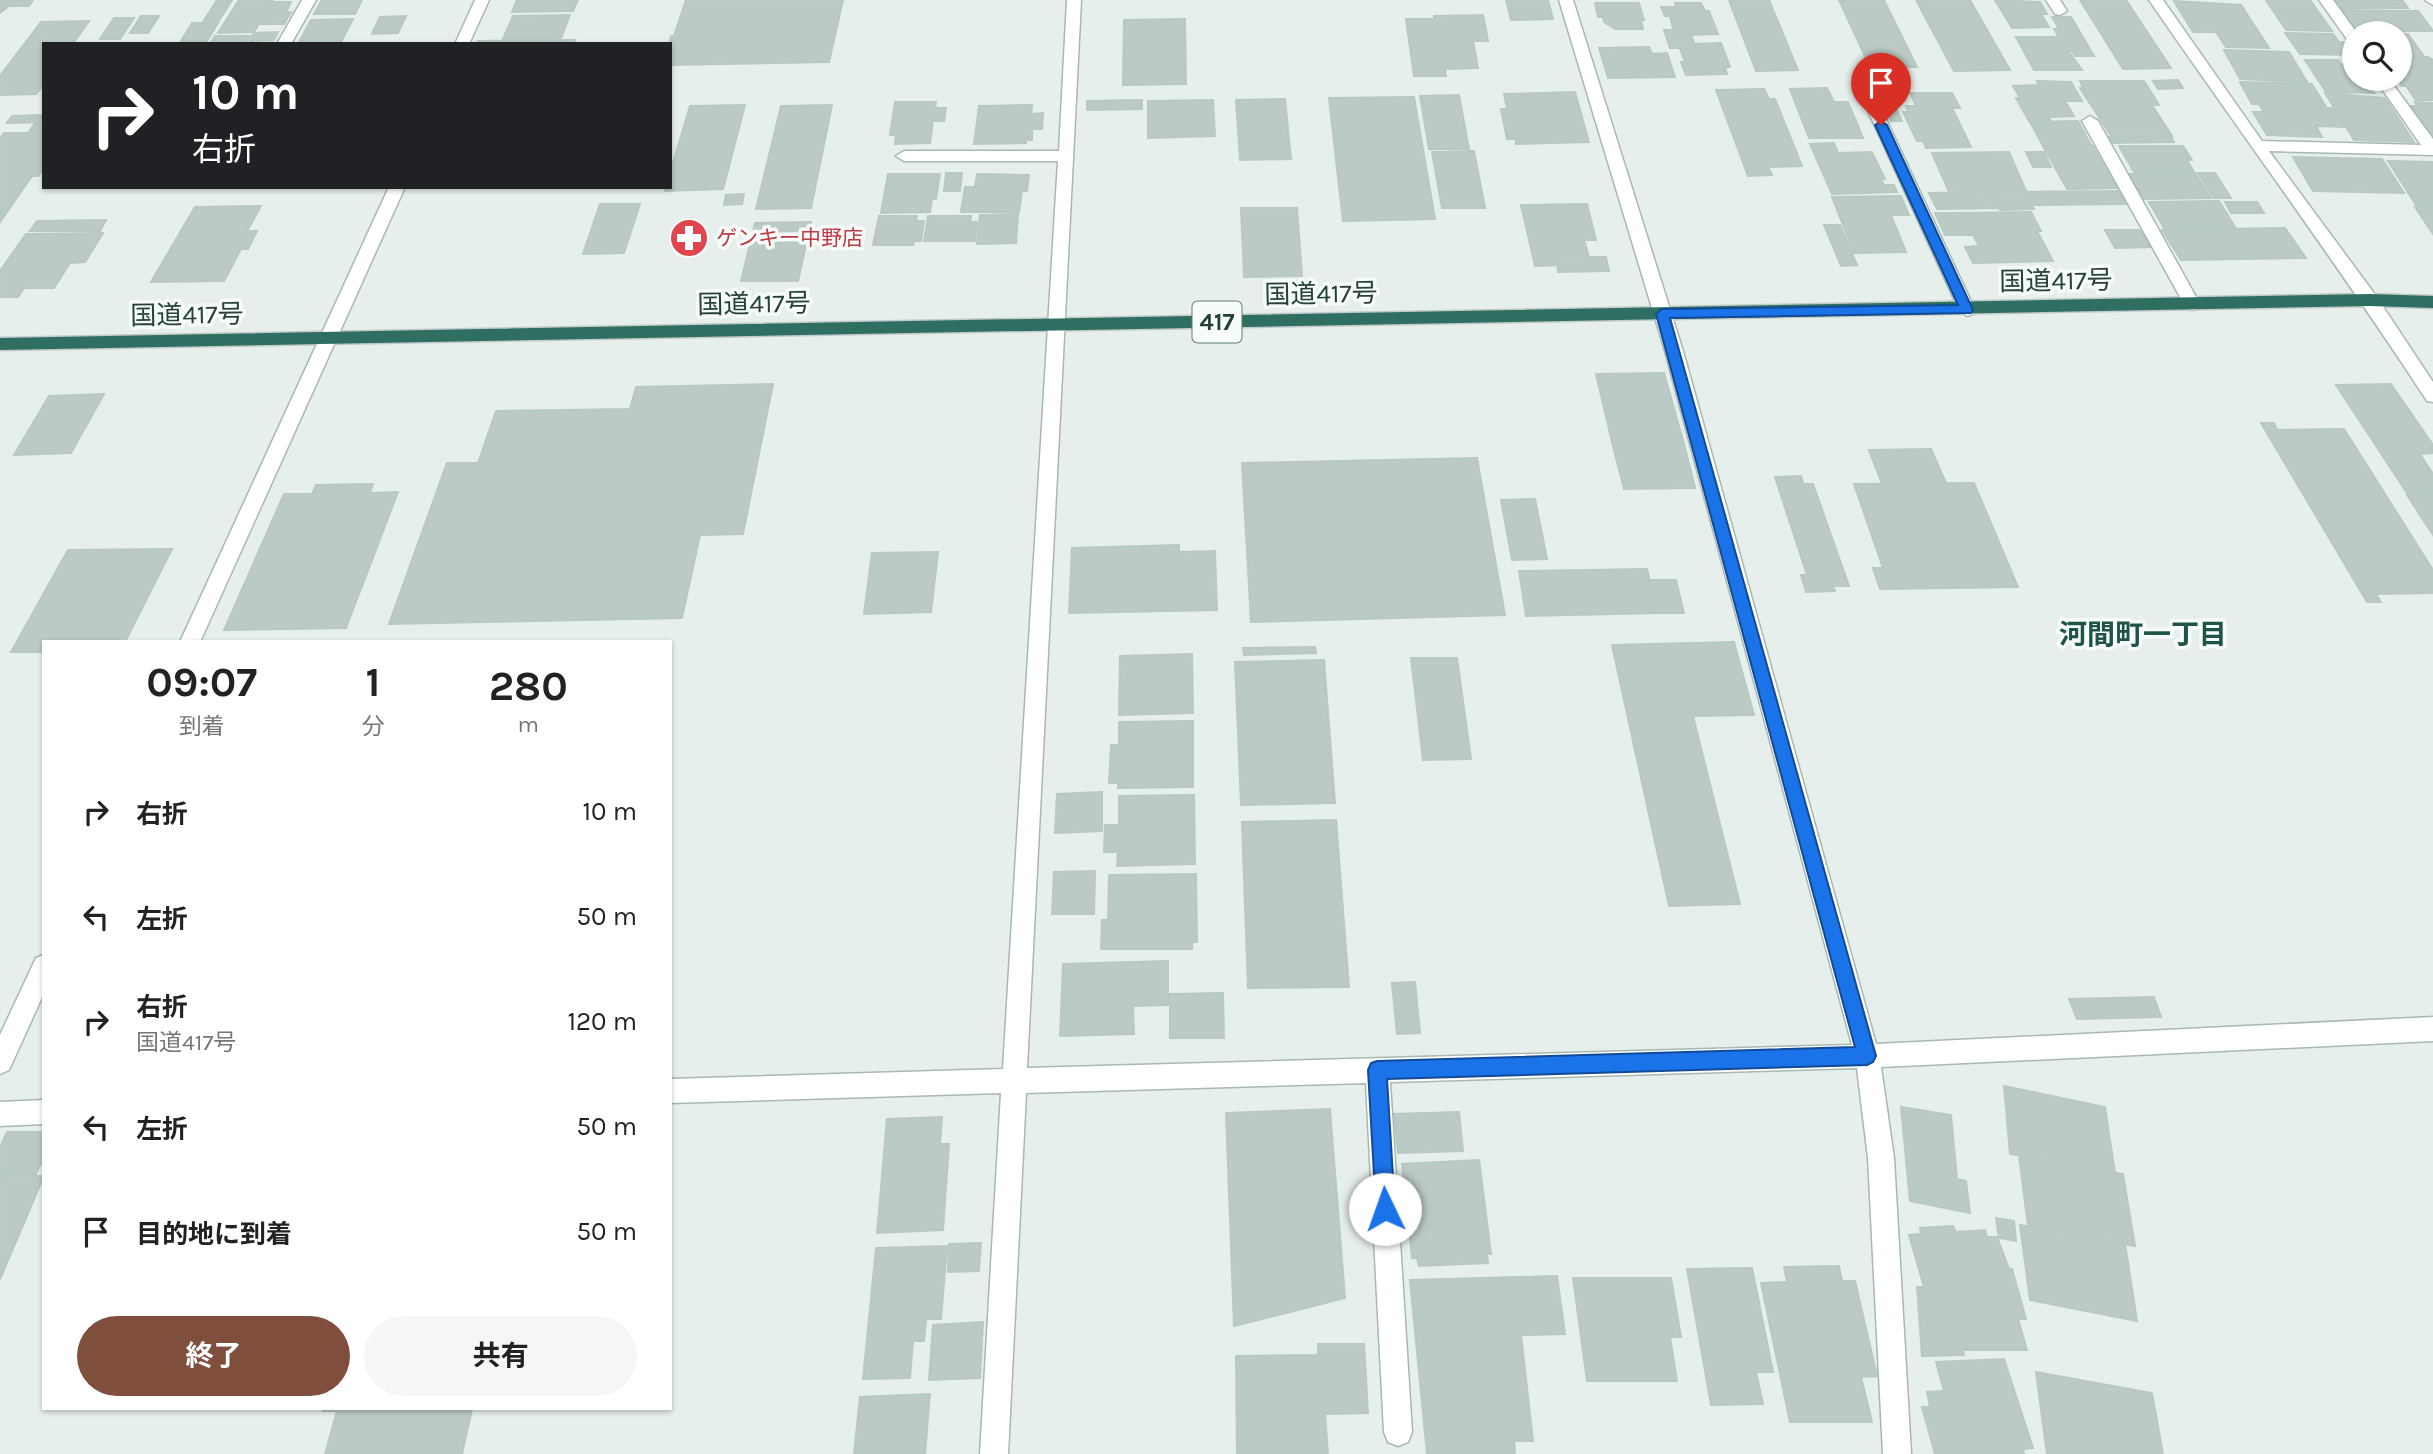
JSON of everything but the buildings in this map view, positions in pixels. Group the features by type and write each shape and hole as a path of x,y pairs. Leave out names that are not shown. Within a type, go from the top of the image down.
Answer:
{"highway":[{"name":"国道417号","path":"0,344 1967,310 2370,300 2433,302"}],"street":[{"path":"285,42 309,0"},
{"path":"463,42 482,0"},
{"path":"994,1454 1012,1080 1059,325 1074,0"},
{"path":"1566,0 1662,314 1867,1056 1881,1158 1897,1454 1878,1454"},
{"path":"2156,0 2257,146 2370,300 2433,396"},
{"path":"2326,0 2342,22"},
{"path":"2391,91 2433,150"},
{"path":"1870,100 1967,310"},
{"path":"2090,121 2192,304"},
{"path":"2257,146 2433,150"},
{"path":"904,156 1067,156"},
{"path":"191,640 396,189"},
{"path":"0,1062 42,970"},
{"path":"672,1091 1867,1056 2433,1029"},
{"path":"1377,1070 1398,1432"},
{"path":"0,1114 42,1112"}],"place":[{"name":"ゲンキー中野店","path":"689,238"}],"district":[{"name":"河間町一丁目","path":"2143,634"}],"route":[{"path":"1385,1209 1377,1070 1867,1056 1662,314 1967,310 1881,125"}]}
